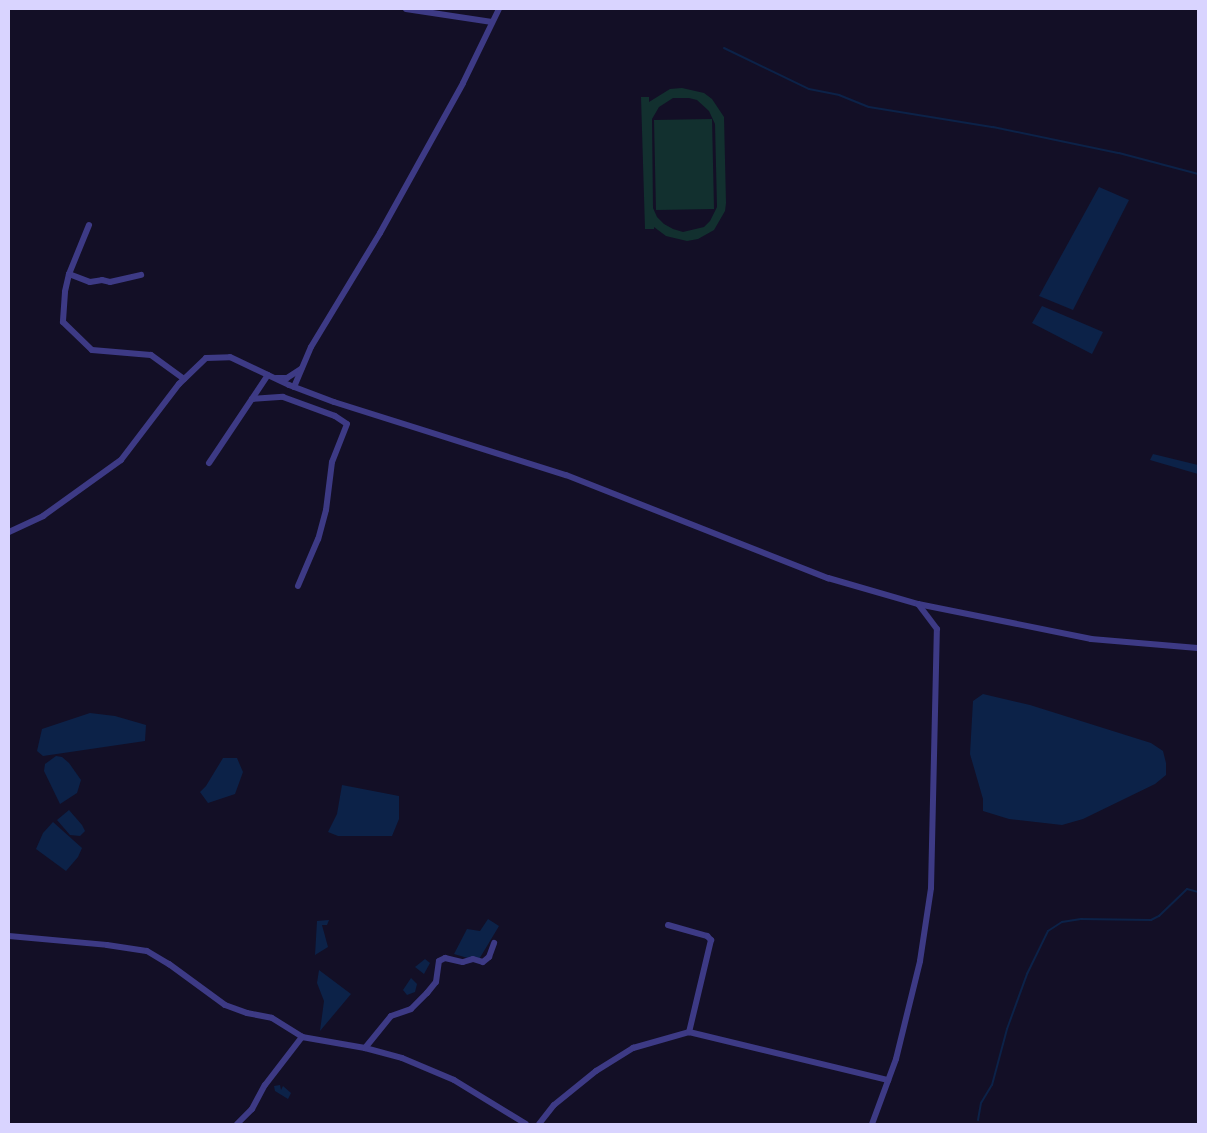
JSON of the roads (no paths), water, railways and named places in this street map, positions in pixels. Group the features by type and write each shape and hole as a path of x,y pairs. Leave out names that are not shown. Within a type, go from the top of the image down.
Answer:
{"street":[{"path":"406,9 492,22"},
{"path":"294,387 311,347 380,233 454,99 500,9"},
{"path":"89,225 69,274 65,292 63,322 92,350 152,355 184,380"},
{"path":"69,274 90,282 102,280 110,282 141,275"},
{"path":"9,532 43,516 121,460 184,380 206,358 215,356 230,357 294,387 566,475 828,578 918,604 1091,639 1198,648"},
{"path":"270,376 287,378 294,375 304,364"},
{"path":"209,463 252,399 270,376"},
{"path":"252,399 283,397 335,416 347,424 332,462 326,510 318,539 298,586"},
{"path":"872,1124 896,1059 920,961 930,888 938,637 937,629 918,604"},
{"path":"668,925 707,936 711,940 689,1032"},
{"path":"9,936 107,945 147,951 169,964 225,1005 246,1013 272,1018 302,1037 365,1048 402,1058 454,1080 526,1124"},
{"path":"365,1048 391,1016 412,1009 427,993 436,982 438,961 445,958 463,962 472,959 483,962 489,957 494,943"},
{"path":"539,1124 570,1090 633,1048 689,1032 888,1080"},
{"path":"237,1124 252,1109 264,1085 302,1037"}],"water":[{"path":"1099,187 1129,200 1073,310 1039,296"},
{"path":"1042,306 1103,332 1092,354 1032,323"},
{"path":"1153,454 1198,465 1198,474 1150,460"},
{"path":"983,694 1030,705 1151,743 1163,751 1166,775 1155,784 1083,819 1062,825 1009,819 983,811 983,799 970,754 973,701"},
{"path":"90,713 115,716 146,725 145,741 43,756 37,751 42,729"},
{"path":"56,756 62,757 69,763 81,780 77,793 60,804 44,771 45,764"},
{"path":"223,758 237,758 243,772 235,794 208,803 200,792 206,786"},
{"path":"342,785 399,796 399,819 392,836 338,836 328,832 337,814"},
{"path":"69,810 85,831 80,836 70,835 57,820"},
{"path":"53,822 82,848 78,857 66,871 36,849 43,833"},
{"path":"488,919 499,926 478,961 454,954 467,929 480,931"},
{"path":"329,920 327,925 322,925 328,947 315,955 317,921"},
{"path":"425,959 430,963 424,974 415,967"},
{"path":"319,970 351,994 320,1031 324,1001 317,983"},
{"path":"411,978 417,984 415,992 407,995 403,990"},
{"path":"280,1085 281,1090 283,1086 291,1093 288,1099 275,1091 274,1086"}],"waterway":[{"path":"724,48 809,89 839,95 869,107 993,127 1119,153 1198,174"},
{"path":"978,1120 981,1103 992,1085 1007,1029 1027,974 1048,931 1062,922 1081,919 1151,920 1159,916 1187,889 1198,892"}]}
